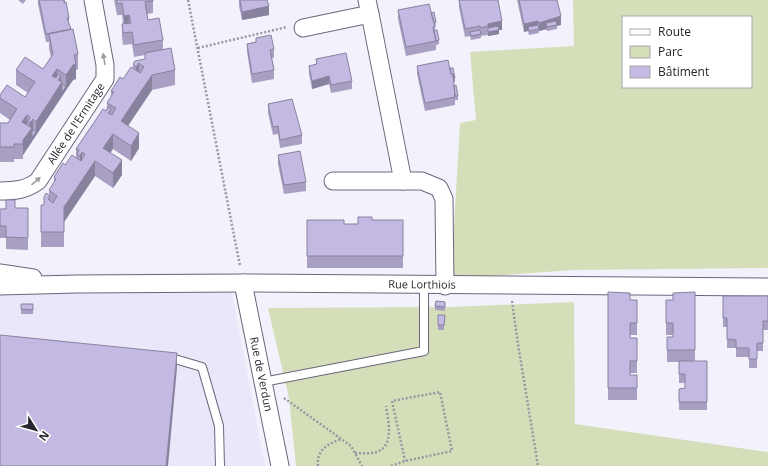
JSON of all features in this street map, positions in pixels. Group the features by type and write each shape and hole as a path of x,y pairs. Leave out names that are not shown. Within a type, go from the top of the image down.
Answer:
{"street":[{"name":"Allée de l'Ermitage","path":"0,191 17,191 31,186 38,181 105,80 105,65 93,0"},
{"path":"303,28 368,7 402,174"},
{"path":"333,181 402,174 428,182 439,188 443,193 444,199 445,286"},
{"name":"Rue Lorthiois","path":"0,273 77,284"},
{"name":"Rue Lorthiois","path":"0,286 243,283 424,286 768,287"},
{"name":"Rue de Verdun","path":"243,283 280,466"}],"lane":[{"path":"263,382 424,351 424,286"},
{"path":"160,356 175,358 202,367 219,426 220,466"}],"path":[{"path":"188,0 243,283"},
{"path":"198,48 285,27 303,28"},
{"path":"511,286 518,344 538,466"},
{"path":"391,466 405,461 452,452 440,392 392,401 405,461"},
{"path":"282,397 351,446 362,466"},
{"path":"355,453 377,452 382,449 387,440 390,427 386,406"},
{"path":"318,466 317,460 326,445 342,439"}],"shaded area":[{"path":"228,273 265,466 0,466 0,274"}],"green space":[{"path":"573,0 768,0 768,268 573,270 451,279 460,123 476,120 470,52 574,46"},
{"path":"574,302 575,424 768,452 768,466 296,466 289,398 268,308 450,307"}],"building":[{"path":"39,0 64,0 64,3 66,2 69,18 67,18 71,29 46,34"},
{"path":"117,0 153,0 145,2 148,20 159,18 163,40 134,45 132,32 123,33 122,24 131,23 129,15 124,16 122,3 117,4"},
{"path":"240,0 267,0 269,6 242,12"},
{"path":"459,0 498,0 502,21 488,24 488,26 480,28 480,26 465,29"},
{"path":"519,0 557,0 561,16 539,23 538,21 524,24"},
{"path":"429,4 435,26 433,27 436,41 406,47 398,10"},
{"path":"434,12 436,22 434,23 431,13"},
{"path":"556,21 557,25 547,27 546,23"},
{"path":"538,25 539,29 529,31 528,27"},
{"path":"498,26 499,30 488,32 488,28"},
{"path":"73,29 78,54 74,55 76,64 73,65 66,75 57,69 52,76 56,78 58,74 61,76 58,80 62,82 36,122 33,119 30,123 28,121 30,117 27,115 22,122 32,128 23,140 23,144 14,144 14,147 0,147 0,123 8,123 17,109 0,98 0,95 7,85 25,97 35,82 16,70 25,57 43,69 53,54 49,34"},
{"path":"437,30 439,40 436,41 434,31"},
{"path":"480,30 481,34 471,36 470,32"},
{"path":"271,35 274,49 270,50 274,70 252,74 247,44 256,42 256,38"},
{"path":"171,48 175,70 152,75 121,121 139,133 131,146 113,134 103,148 122,160 113,173 95,161 64,207 64,232 41,232 41,205 44,205 44,197 46,193 50,196 48,199 53,203 57,196 49,190 56,179 54,177 63,163 65,165 72,155 81,161 85,154 82,152 80,156 77,154 79,150 76,149 103,109 106,111 108,107 111,109 108,113 112,115 116,108 107,103 114,92 111,91 120,77 123,79 131,67 140,73 144,67 139,63 136,67 133,64 135,61 145,59 145,53"},
{"path":"346,53 352,81 331,85 329,76 312,81 309,66 317,64 316,59"},
{"path":"448,60 451,74 453,74 455,97 425,103 417,66"},
{"path":"450,68 453,68 455,78 453,78 453,74 451,74"},
{"path":"62,84 66,86 62,93"},
{"path":"456,85 458,96 455,96 454,86"},
{"path":"292,99 302,135 280,140 278,126 273,127 268,104"},
{"path":"33,130 36,132 32,138 32,131"},
{"path":"300,151 306,182 284,185 278,155"},
{"path":"6,200 15,200 15,208 28,208 28,238 6,237 6,226 0,226 0,209 6,209"},
{"path":"358,217 372,217 372,220 403,220 403,256 307,256 307,220 344,220 344,224 358,224"},
{"path":"608,292 630,293 630,300 637,300 637,323 630,323 630,338 637,338 637,361 630,361 630,375 637,375 637,388 608,388"},
{"path":"695,292 695,350 667,350 667,337 673,337 673,323 666,323 666,300 673,300 673,293"},
{"path":"723,296 768,296 768,321 763,321 763,343 757,343 757,359 749,359 749,348 736,348 736,340 727,339 727,318 723,318"},
{"path":"436,301 445,302 445,307 435,306"},
{"path":"21,304 33,304 33,310 21,309"},
{"path":"438,315 445,315 444,325 438,325"},
{"path":"0,335 177,353 166,466 0,466"},
{"path":"679,361 707,361 707,402 679,402 679,389 685,388 685,374 679,374"}]}
